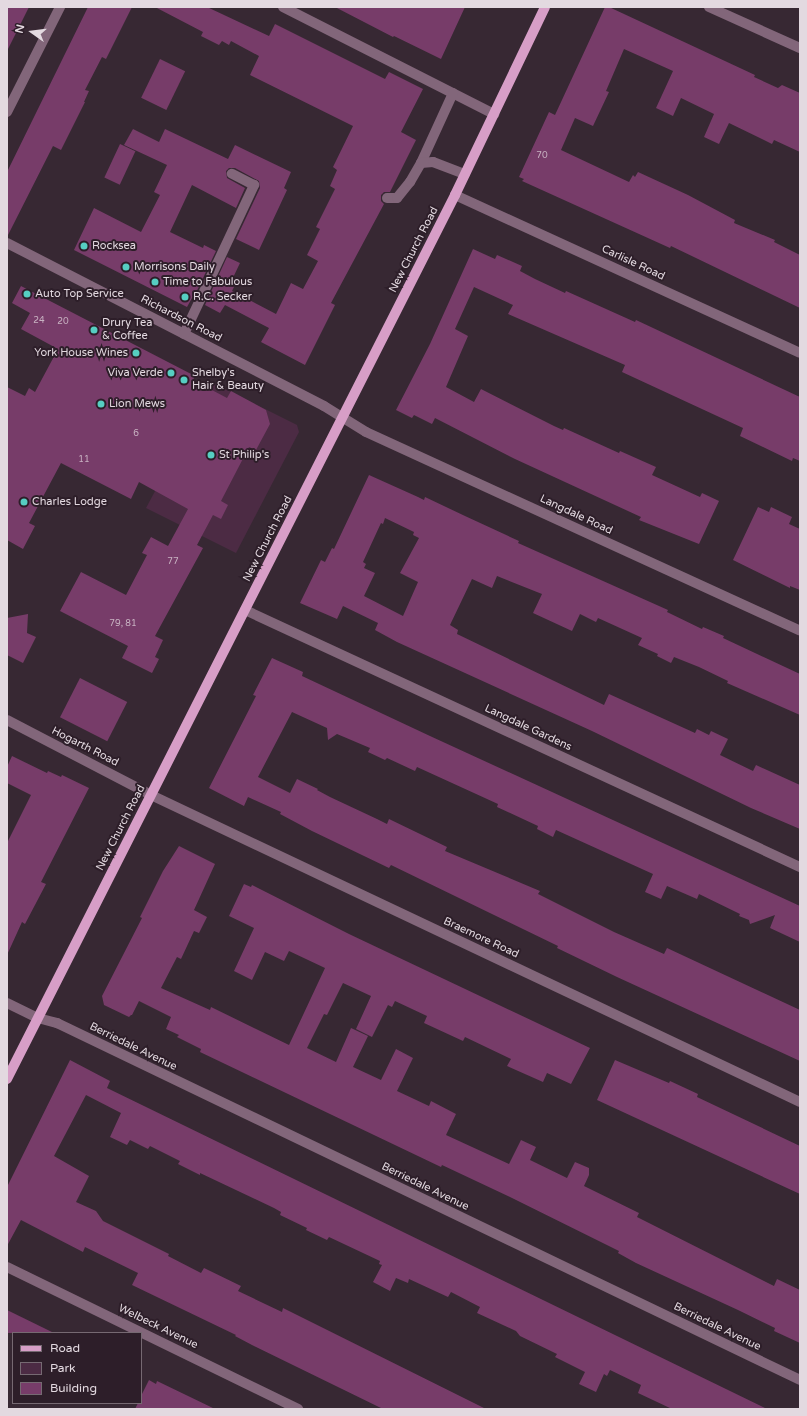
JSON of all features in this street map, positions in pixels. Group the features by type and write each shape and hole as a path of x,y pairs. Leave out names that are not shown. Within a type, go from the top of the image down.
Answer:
{"main road":[{"name":"New Church Road","path":"7,1079 455,195 545,7"}],"street":[{"path":"7,112 60,7"},
{"path":"283,7 494,114"},
{"path":"709,7 800,48"},
{"path":"387,198 397,198 410,182 421,162 453,93"},
{"path":"421,162 433,162 465,174"},
{"path":"184,334 254,185 232,174"},
{"name":"Carlisle Road","path":"455,195 800,353"},
{"name":"Richardson Road","path":"7,242 324,406 343,418"},
{"name":"Langdale Road","path":"343,418 366,432 800,631"},
{"name":"Langdale Gardens","path":"245,610 800,867"},
{"name":"Hogarth Road","path":"7,720 151,795"},
{"name":"Braemore Road","path":"151,795 800,1102"},
{"name":"Berriedale Avenue","path":"7,1003 38,1018 57,1023 800,1380"},
{"name":"Welbeck Avenue","path":"7,1267 140,1332"},
{"name":"Welbeck Avenue","path":"142,1333 298,1409"}],"green space":[{"path":"213,383 297,425 299,432 236,553 146,508"}],"building":[{"path":"7,7 29,7 7,51"},
{"path":"88,7 132,7 106,59 102,57 85,90 89,91 85,102 61,150 53,146 7,237 7,172"},
{"path":"155,7 207,7 269,36 275,24 385,79 389,72 423,89 401,132 416,140 390,192 384,192 381,195 381,201 384,204 331,303 335,305 305,365 261,342 269,328 225,305 220,313 205,305 227,257 240,263 230,284 234,287 232,291 276,314 291,283 303,289 318,261 307,255 320,229 316,227 335,189 330,186 337,170 333,167 353,126 250,75 259,56 231,41 229,45 222,41 219,45 201,36 203,32"},
{"path":"335,7 465,7 441,59 394,36 393,37"},
{"path":"605,7 609,7 755,75 754,77 778,88 782,85 800,93 800,152 774,140 772,144 729,123 719,144 704,137 714,114 681,98 673,116 656,108 673,71 624,49 606,91 609,92 593,126 575,118 561,150 629,182 633,175 635,177 638,172 688,195 735,220 734,223 775,240 774,242 800,255 800,308 671,246 670,248 522,181 524,179 519,177 549,112 555,115"},
{"path":"160,59 185,71 166,110 141,98"},
{"path":"133,129 159,142 165,129 228,159 235,145 291,172 284,188 287,190 259,250 236,239 260,188 259,181 235,168 229,168 226,171 227,178 245,188 236,208 192,185 170,232 203,248 204,245 216,251 193,299 192,298 187,307 74,250 94,208 141,232 160,195 154,192 167,165 124,145"},
{"path":"120,144 135,151 120,185 104,178"},
{"path":"473,249 495,259 497,255 522,266 520,271 535,279 565,293 566,291 635,322 636,320 800,397 800,461 793,458 792,461 740,436 743,428 622,372 625,365 508,314 513,305 474,287 455,329 468,336 446,387 474,402 481,389 554,426 563,430 564,428 619,453 620,451 656,467 652,475 700,497 702,493 719,501 699,544 639,520 641,517 515,459 435,418 432,424 414,415 412,418 396,410 430,344"},
{"path":"21,286 195,376 193,380 227,398 231,391 266,410 270,424 256,450 249,447 221,501 228,505 221,519 213,515 197,545 203,548 155,636 163,640 155,657 159,659 152,673 122,658 128,646 60,611 81,572 126,595 147,555 142,553 151,537 168,546 188,509 139,482 131,499 61,463 29,523 35,526 23,549 7,540 7,387 25,396 29,388 35,392 58,349 21,329 30,313 12,303"},
{"path":"369,475 424,500 425,497 519,541 518,543 668,610 667,612 702,629 703,627 724,636 723,638 800,674 800,715 727,683 728,681 699,667 674,657 671,663 657,656 658,654 638,645 642,638 598,618 596,622 580,614 572,631 533,613 542,594 497,576 492,588 472,579 450,625 458,630 457,634 604,705 609,694 695,733 697,729 709,735 711,731 728,739 720,755 753,771 756,765 800,785 800,829 751,808 592,731 397,642 375,630 378,623 343,606 337,619 300,603 321,560 325,562 332,548 334,549","holes":["385,518 414,532 413,535 419,538 400,573 418,582 403,616 364,596 375,573 364,568 366,564 363,562 381,523 383,524"]},
{"path":"758,507 769,512 771,507 792,517 789,524 800,529 800,590 790,586 790,588 733,560"},
{"path":"28,614 27,633 36,637 23,663 7,655 7,618"},
{"path":"272,658 303,672 302,676 800,906 800,942 770,928 775,915 750,924 749,920 739,916 740,914 699,894 697,899 667,886 661,899 645,892 653,874 556,830 553,837 537,829 538,826 497,807 498,804 417,767 415,771 387,758 385,760 368,752 370,748 337,734 328,740 327,728 292,712 258,777 290,793 297,779 318,789 317,790 330,797 387,824 389,819 447,847 445,851 540,891 538,894 614,932 664,954 667,948 800,1010 800,1061 617,977 557,948 558,946 391,865 389,868 312,831 280,814 281,812 248,797 244,806 209,788 256,696 253,695"},
{"path":"80,678 127,702 107,741 60,717"},
{"path":"12,756 47,773 48,771 61,777 62,775 89,788 41,882 46,884 25,924 22,922 7,955 7,843 31,795 7,783 7,767"},
{"path":"179,846 215,864 194,910 207,917 199,933 194,931 181,959 177,957 161,988 210,1010 211,1007 289,1045 325,968 289,951 284,961 265,952 252,980 234,971 254,928 229,916 244,884 251,887 252,885 349,934 590,1048 571,1084 547,1073 543,1082 507,1066 511,1059 465,1037 463,1041 424,1023 427,1016 395,1001 392,1007 388,1005 372,1037 356,1029 371,996 343,983 327,1015 324,1014 307,1048 336,1062 351,1028 368,1036 353,1067 381,1080 396,1049 413,1058 397,1091 429,1106 431,1101 456,1114 446,1135 509,1164 521,1140 536,1147 530,1160 567,1178 575,1162 589,1168 589,1175 584,1186 639,1213 637,1217 774,1286 777,1279 800,1290 800,1343 774,1331 775,1328 636,1263 618,1253 619,1251 510,1197 442,1165 441,1167 200,1052 201,1049 177,1037 179,1035 166,1029 171,1017 139,1001 132,1015 129,1017 104,1005 102,996 142,918 140,917 163,871"},
{"path":"70,1060 110,1081 107,1088 767,1409 672,1409 638,1393 641,1385 610,1370 607,1376 604,1374 596,1392 579,1384 585,1372 555,1357 557,1354 520,1336 516,1331 477,1313 480,1307 451,1292 448,1297 409,1279 408,1283 396,1278 390,1291 373,1282 382,1265 379,1264 380,1261 329,1237 327,1240 306,1230 307,1228 280,1215 281,1212 274,1208 178,1164 180,1161 150,1146 148,1149 130,1140 127,1145 110,1137 121,1113 86,1095 54,1156 89,1176 76,1202 96,1211 103,1221 169,1254 168,1256 201,1273 204,1268 241,1286 238,1291 282,1312 283,1308 486,1409 383,1409 252,1345 235,1336 236,1335 132,1285 138,1273 85,1247 83,1252 21,1220 7,1246 7,1187"},
{"path":"615,1060 669,1083 670,1081 698,1094 697,1097 800,1146 800,1194 597,1100"},
{"path":"7,1310 52,1332 12,1332 7,1333"},
{"path":"149,1380 156,1384 157,1381 215,1409 135,1409 138,1404 142,1404 142,1394"}],"place":[{"name":"Rocksea","path":"84,246"},
{"name":"Morrisons Daily","path":"126,267"},
{"name":"Time to Fabulous","path":"155,282"},
{"name":"Auto Top Service","path":"27,294"},
{"name":"R.C. Secker","path":"185,297"},
{"name":"Drury Tea & Coffee","path":"94,330"},
{"name":"York House Wines","path":"136,353"},
{"name":"Viva Verde","path":"171,373"},
{"name":"Shelby's Hair & Beauty","path":"184,380"},
{"name":"Lion Mews","path":"101,404"},
{"name":"St Philip's","path":"211,455"},
{"name":"Charles Lodge","path":"24,502"}]}
